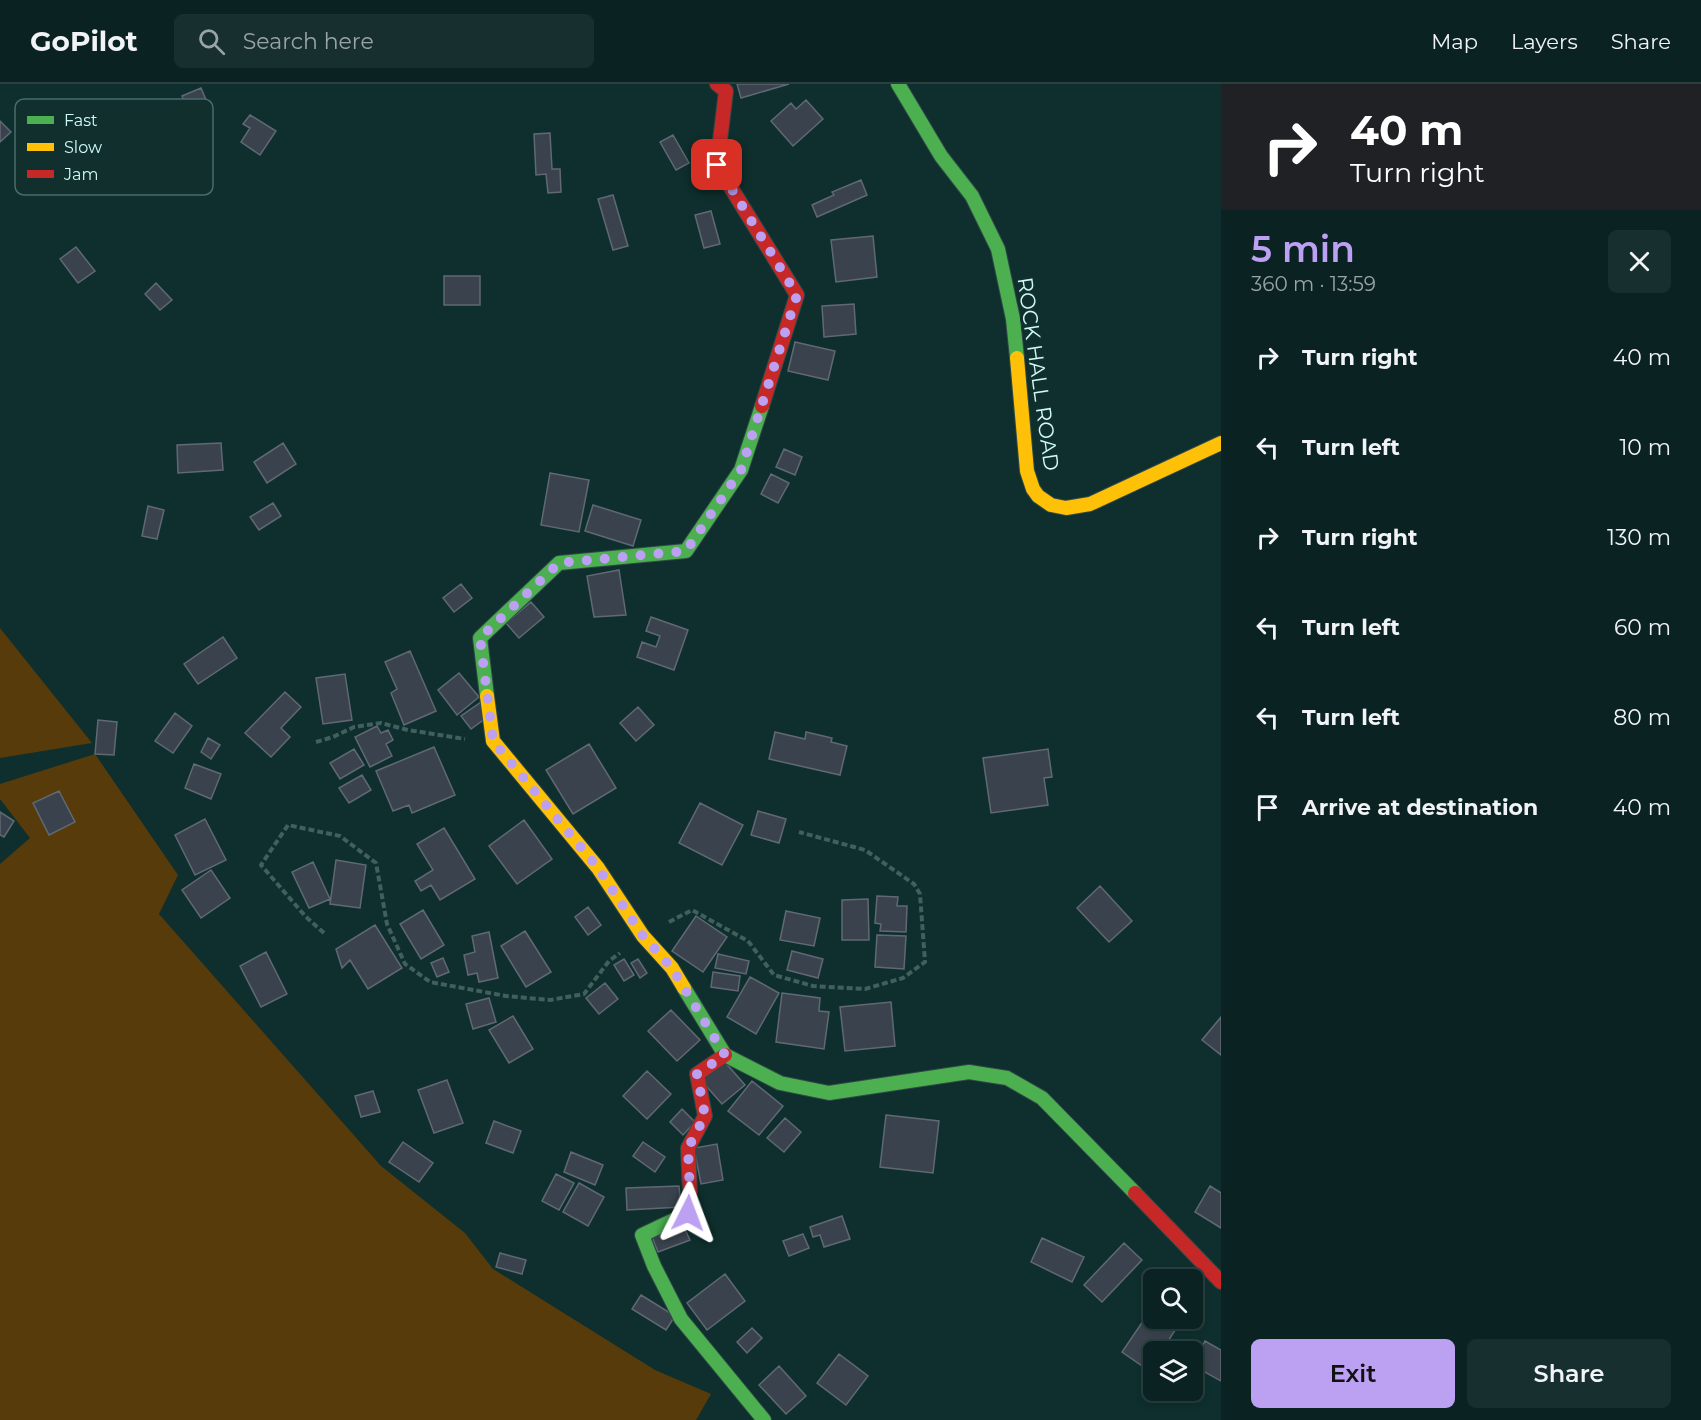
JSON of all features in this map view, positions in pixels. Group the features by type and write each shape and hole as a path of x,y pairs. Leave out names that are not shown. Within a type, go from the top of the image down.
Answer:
{"street":[{"path":"717,84 726,91 717,165 797,295 741,470 686,551 559,563 480,638 493,741 598,868 643,936 672,968 725,1055 780,1083 829,1093 969,1072 1007,1078 1042,1098 1221,1282"},
{"name":"ROCK HALL ROAD","path":"898,84 941,156 972,196 998,249 1013,319 1027,471 1033,490 1048,505 1070,509 1090,504 1221,443"},
{"path":"725,1055 697,1074 705,1116 688,1148 690,1193 688,1213 642,1235 654,1266 681,1318 764,1420"}],"path":[{"path":"316,742 354,727 381,723 420,732 478,741 493,741"},
{"path":"324,933 306,917 261,865 288,825 340,836 376,863 387,924 405,964 430,982 507,996 550,1000 584,994 609,961 643,936 692,910 748,941 774,975 813,986 865,989 903,978 925,962 920,894 914,884 866,850 799,832"}],"shaded area":[{"path":"0,628 92,743 0,758"},
{"path":"95,754 178,875 159,914 381,1166 465,1233 493,1269 655,1370 711,1394 696,1420 0,1420 0,864 30,838 0,799 0,784"}],"building":[{"path":"737,84 789,84 741,98"},
{"path":"201,88 206,99 183,99 182,96"},
{"path":"806,100 823,119 793,146 771,121 791,103 796,109"},
{"path":"250,115 276,131 260,155 241,142 250,128 243,124"},
{"path":"0,121 11,132 0,142"},
{"path":"550,133 552,169 560,169 561,192 548,193 546,174 536,175 534,134"},
{"path":"673,135 689,163 676,170 660,142"},
{"path":"861,180 867,195 817,217 812,205 834,195 832,192"},
{"path":"613,195 628,246 613,250 598,199"},
{"path":"711,211 720,244 704,248 695,215"},
{"path":"873,236 877,277 836,282 831,240"},
{"path":"76,247 95,271 78,283 60,259"},
{"path":"444,276 480,276 480,305 444,305"},
{"path":"156,283 172,300 160,310 145,294"},
{"path":"854,304 856,334 824,337 822,306"},
{"path":"795,342 835,351 828,380 788,371"},
{"path":"221,443 223,470 178,473 177,445"},
{"path":"283,443 296,464 267,483 254,462"},
{"path":"784,449 802,457 795,475 776,467"},
{"path":"550,473 589,480 579,532 541,525"},
{"path":"771,474 789,483 778,503 761,494"},
{"path":"273,503 281,516 259,530 250,517"},
{"path":"593,505 641,520 633,546 585,531"},
{"path":"148,506 164,510 157,539 142,536"},
{"path":"619,570 626,615 594,617 587,576"},
{"path":"461,584 472,598 454,612 443,598"},
{"path":"531,602 544,617 519,638 506,623"},
{"path":"651,617 688,630 674,670 637,657 642,642 656,647 660,636 646,631"},
{"path":"223,637 237,658 198,684 184,664"},
{"path":"410,651 436,711 404,725 391,693 397,689 385,662"},
{"path":"459,673 479,697 457,715 438,690"},
{"path":"345,674 352,720 323,724 316,678"},
{"path":"285,692 301,707 281,728 290,737 271,757 245,733"},
{"path":"484,700 493,713 471,729 461,716"},
{"path":"638,707 654,725 636,741 620,723"},
{"path":"175,713 192,726 173,753 155,741"},
{"path":"98,720 117,722 114,755 95,754"},
{"path":"377,726 381,733 388,730 393,740 386,744 392,756 370,767 355,737"},
{"path":"775,732 805,739 806,732 832,738 831,742 847,746 840,775 769,759"},
{"path":"208,738 220,745 211,759 201,752"},
{"path":"589,744 616,788 573,814 546,770"},
{"path":"434,747 455,795 412,813 409,805 393,811 376,771"},
{"path":"354,749 364,765 340,779 330,763"},
{"path":"1048,749 1052,777 1044,778 1048,805 991,813 983,758"},
{"path":"194,764 221,774 211,799 185,788"},
{"path":"362,775 371,790 349,803 339,788"},
{"path":"59,791 75,822 49,835 33,803"},
{"path":"700,803 743,825 722,865 679,843"},
{"path":"758,811 786,819 779,843 751,835"},
{"path":"0,812 14,821 4,837 0,835"},
{"path":"205,819 226,860 195,875 175,835"},
{"path":"524,820 552,859 517,884 489,846"},
{"path":"444,828 475,879 440,900 431,885 421,891 415,881 433,870 417,844"},
{"path":"336,860 366,865 360,908 330,904"},
{"path":"313,862 330,899 309,908 292,872"},
{"path":"211,870 230,898 201,918 182,890"},
{"path":"1100,886 1132,921 1109,942 1077,908"},
{"path":"877,896 898,897 897,906 907,906 906,932 880,931 881,924 875,923"},
{"path":"868,899 869,940 842,940 842,900"},
{"path":"588,907 601,925 588,935 575,917"},
{"path":"423,910 444,945 421,959 400,924"},
{"path":"786,911 820,918 814,946 780,940"},
{"path":"696,916 727,937 703,972 672,951"},
{"path":"375,925 402,968 368,989 350,960 342,968 336,949"},
{"path":"525,931 551,972 526,987 501,946"},
{"path":"489,932 498,978 479,982 477,973 468,975 464,955 475,952 472,936"},
{"path":"877,935 906,936 904,969 875,967"},
{"path":"792,951 823,959 818,978 787,970"},
{"path":"266,952 287,994 261,1007 240,966"},
{"path":"718,954 749,961 746,974 715,968"},
{"path":"443,958 449,972 437,977 431,963"},
{"path":"624,959 634,975 624,981 614,965"},
{"path":"638,959 647,973 640,978 631,963"},
{"path":"713,972 740,976 738,991 711,987"},
{"path":"750,977 779,993 756,1034 727,1017"},
{"path":"605,983 618,999 599,1014 586,998"},
{"path":"782,993 820,998 819,1011 829,1012 824,1049 776,1042"},
{"path":"489,998 496,1022 473,1029 466,1004"},
{"path":"891,1002 895,1046 845,1051 840,1007"},
{"path":"671,1010 700,1040 677,1061 648,1031"},
{"path":"513,1016 533,1049 509,1063 489,1030"},
{"path":"1221,1017 1221,1055 1202,1040"},
{"path":"723,1060 745,1085 722,1104 700,1079"},
{"path":"647,1071 671,1094 647,1119 623,1096"},
{"path":"447,1080 463,1123 434,1133 418,1090"},
{"path":"752,1081 783,1106 759,1135 728,1111"},
{"path":"373,1091 380,1112 361,1117 355,1096"},
{"path":"682,1109 695,1122 683,1135 670,1122"},
{"path":"886,1115 939,1121 933,1173 880,1167"},
{"path":"785,1118 801,1132 784,1152 767,1138"},
{"path":"494,1121 521,1131 513,1153 486,1143"},
{"path":"403,1142 433,1163 419,1182 389,1162"},
{"path":"643,1142 665,1157 655,1172 633,1156"},
{"path":"717,1144 723,1180 701,1184 694,1148"},
{"path":"571,1152 603,1165 595,1185 564,1172"},
{"path":"556,1174 574,1183 559,1210 542,1201"},
{"path":"579,1183 604,1197 588,1226 563,1212"},
{"path":"679,1186 681,1207 627,1210 626,1188"},
{"path":"1210,1186 1221,1193 1221,1228 1195,1212"},
{"path":"842,1216 850,1239 824,1247 820,1235 813,1237 810,1227"},
{"path":"683,1225 690,1240 658,1252 652,1237"},
{"path":"803,1234 809,1248 789,1256 783,1241"},
{"path":"1042,1238 1084,1257 1072,1282 1031,1262"},
{"path":"1124,1243 1142,1260 1102,1302 1084,1285"},
{"path":"500,1253 526,1260 522,1274 496,1267"},
{"path":"725,1274 745,1301 707,1330 687,1303"},
{"path":"641,1295 675,1316 666,1330 632,1309"},
{"path":"1143,1321 1143,1329 1176,1329 1168,1341 1143,1341 1143,1367 1122,1352"},
{"path":"752,1328 762,1338 747,1353 737,1342"},
{"path":"1205,1341 1221,1350 1221,1381 1203,1371"},
{"path":"839,1354 868,1376 846,1405 817,1383"},
{"path":"779,1366 806,1396 786,1414 759,1385"}],"traffic: fast":[{"path":"898,84 941,156 972,196 998,249 1013,319 1017,358"},
{"path":"487,696 480,638 559,563 686,551 741,470 762,406"},
{"path":"684,988 725,1055 780,1083 829,1093 969,1072 1007,1078 1042,1098 1135,1193"},
{"path":"678,1218 642,1235 654,1266 681,1319 764,1420"}],"traffic: slow":[{"path":"1017,358 1027,471 1033,489 1038,496 1051,505 1066,508 1090,504 1221,443"},
{"path":"487,696 493,741 598,868 643,936 672,968 684,988"}],"traffic: jam":[{"path":"717,84 726,91 717,165 797,295 762,406"},
{"path":"678,1218 688,1213 690,1193 688,1148 705,1116 697,1074 725,1055"},
{"path":"1135,1193 1221,1282"}],"route":[{"path":"688,1213 690,1193 688,1148 705,1116 697,1074 725,1055 672,968 643,936 598,868 493,741 480,638 559,563 686,551 741,470 797,295 717,165"}]}
